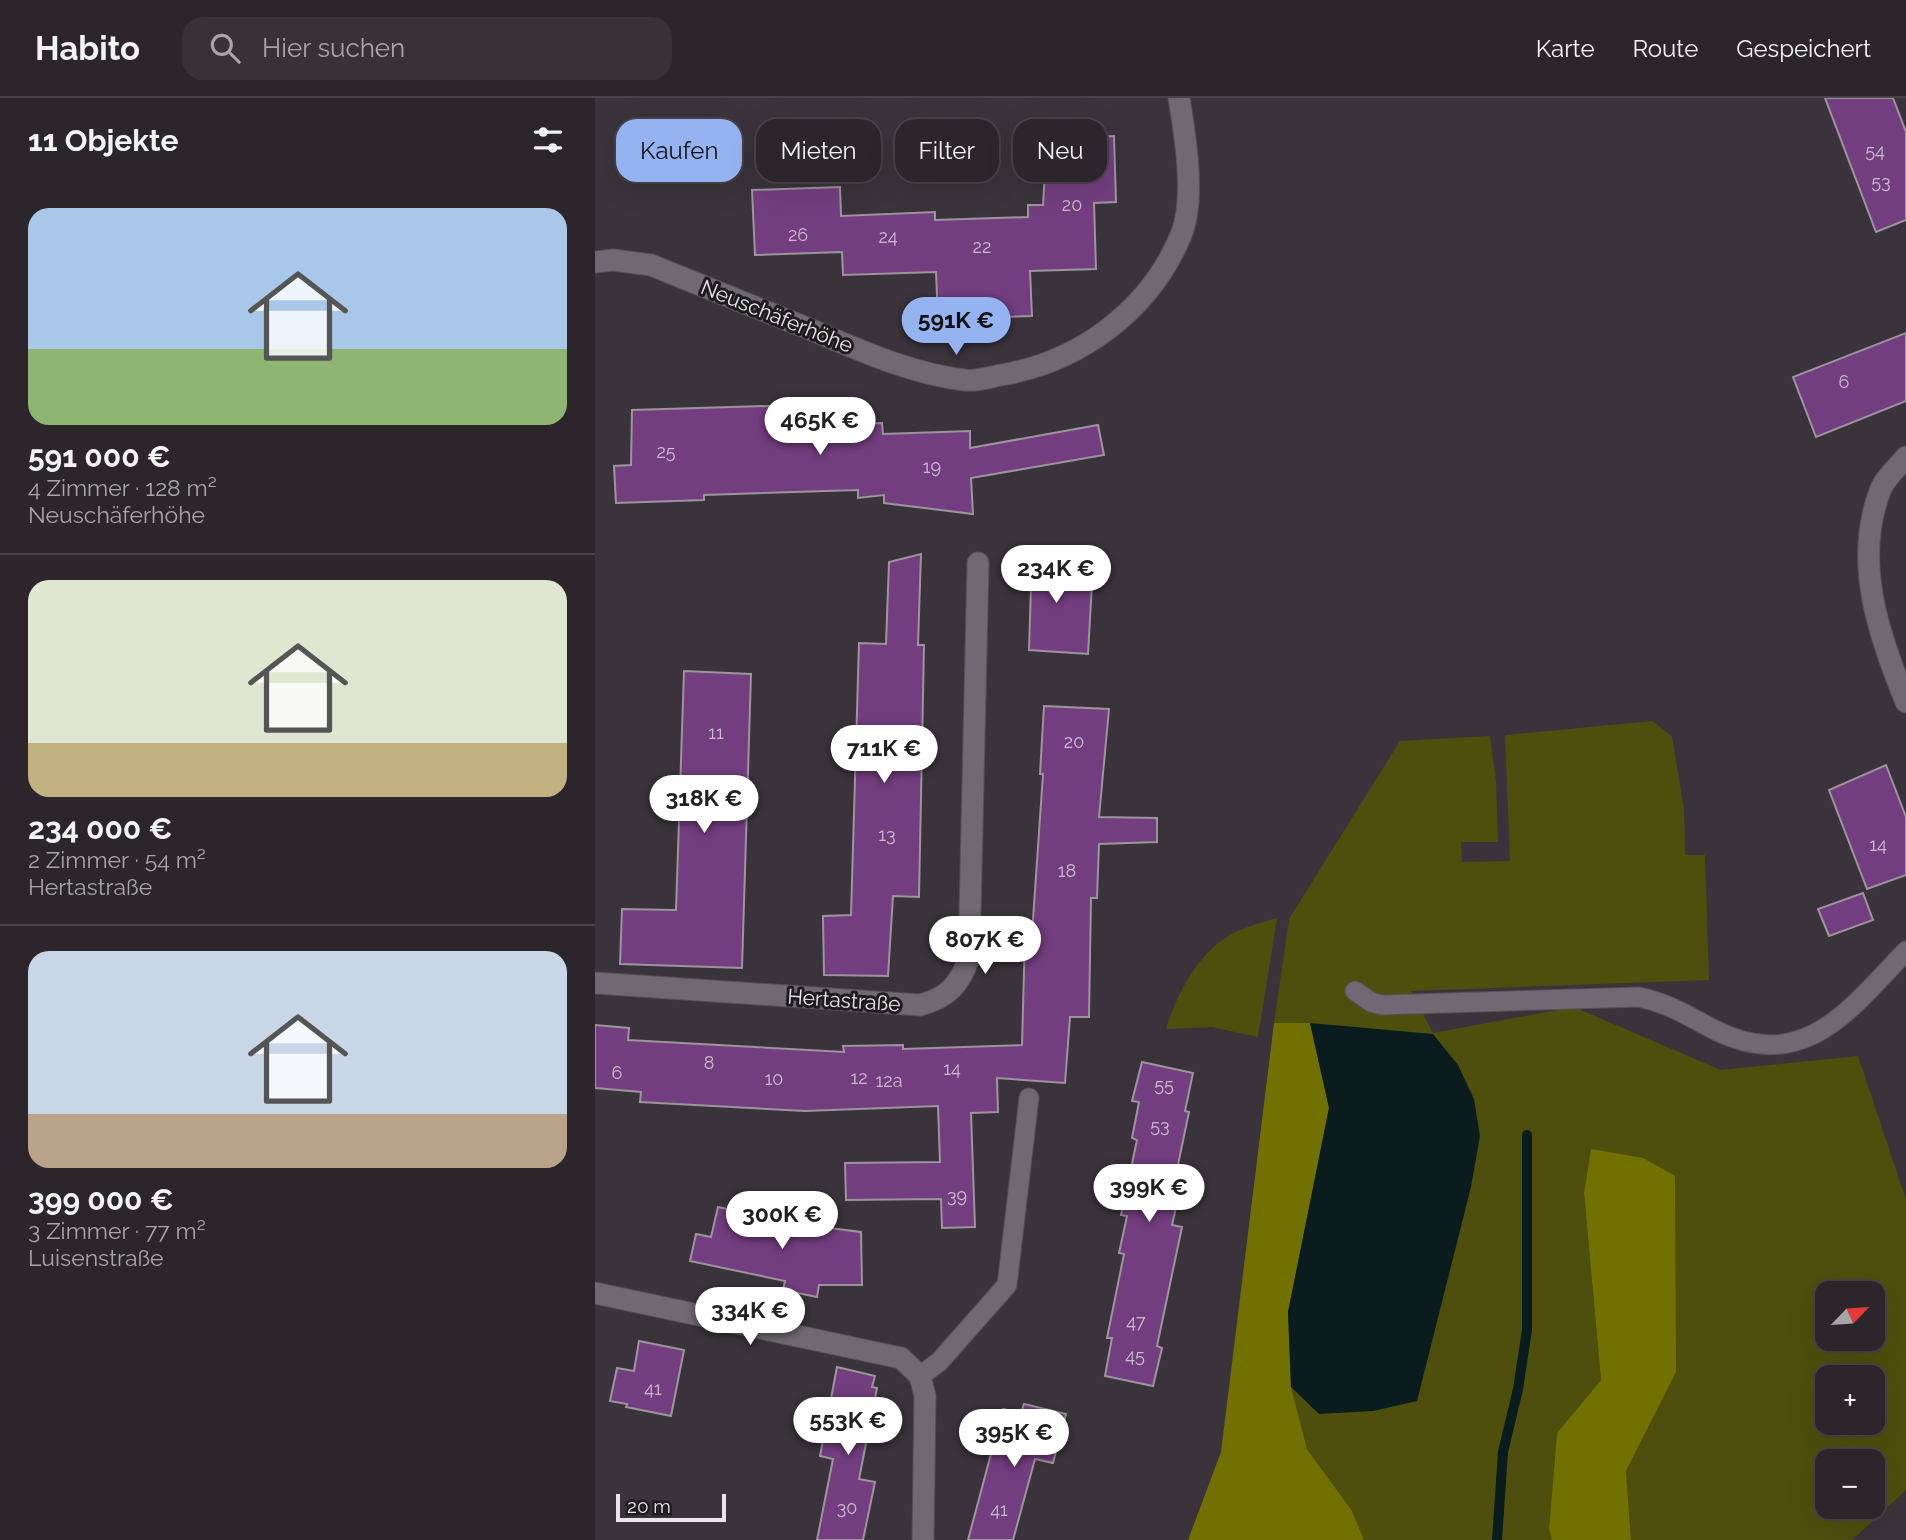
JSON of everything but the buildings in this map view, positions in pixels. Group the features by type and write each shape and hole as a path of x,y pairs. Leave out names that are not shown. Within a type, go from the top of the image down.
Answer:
{"street":[{"name":"Neuschäferhöhe","path":"595,262 613,260 651,265 909,370 968,381 1025,372 1066,355 1107,333 1136,305 1162,270 1182,233 1189,183 1186,138 1179,98"},
{"path":"1906,457 1880,488 1869,531 1870,581 1879,629 1906,702"},
{"name":"Hertastraße","path":"595,983 920,1005 940,999 958,984 969,958 978,563"},
{"path":"595,1293 901,1357 919,1376 925,1396 923,1540"}],"lane":[{"path":"1355,991 1381,1005 1639,996 1675,1007 1746,1042 1775,1046 1796,1042 1838,1020 1906,951"},
{"path":"919,1376 939,1362 1007,1285 1029,1098"}],"shaded area":[{"path":"1653,721 1672,737 1684,810 1685,855 1705,855 1709,980 1411,991 1433,1033 1574,1007 1721,1070 1858,1056 1906,1200 1906,1490 1885,1509 1885,1449 1815,1449 1815,1519 1875,1519 1852,1540 1631,1540 1626,1471 1676,1371 1591,1149 1584,1193 1601,1380 1557,1433 1549,1529 1552,1540 1364,1540 1352,1511 1307,1449 1291,1387 1288,1312 1329,1108 1310,1023 1274,1023 1289,919 1400,741 1490,736 1496,782 1498,842 1461,842 1462,862 1510,861 1505,735"},
{"path":"1277,918 1258,1037 1212,1027 1166,1029 1191,973 1211,950 1235,932"},
{"path":"1274,1023 1310,1023 1329,1108 1288,1312 1291,1387 1307,1449 1352,1511 1364,1540 1188,1540 1221,1452"},
{"path":"1310,1023 1433,1034 1458,1065 1474,1099 1480,1136 1471,1187 1417,1401 1373,1411 1319,1414 1291,1387 1288,1312 1329,1108"},
{"path":"1591,1149 1643,1158 1675,1176 1676,1372 1626,1471 1631,1540 1552,1540 1549,1529 1557,1433 1601,1380 1584,1193"}],"waterway":[{"path":"1497,1540 1503,1452 1518,1389 1527,1330 1527,1135"}]}
